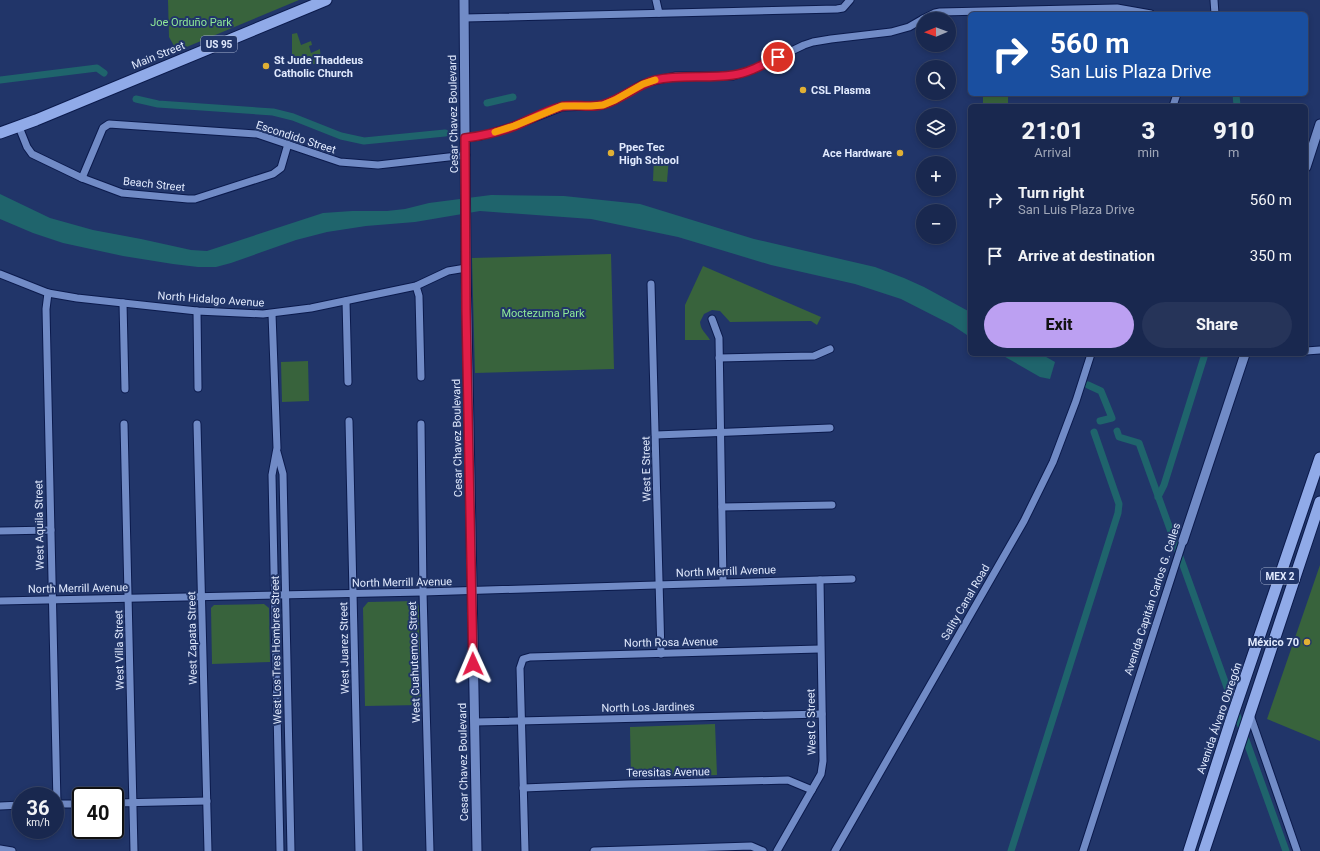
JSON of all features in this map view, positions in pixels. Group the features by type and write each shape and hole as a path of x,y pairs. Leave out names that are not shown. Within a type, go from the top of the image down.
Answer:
{"highway":[{"name":"Main Street","path":"0,134 326,0"},
{"name":"Avenida Álvaro Obregón","path":"1189,851 1231,720 1320,458"},
{"name":"MEX 2","path":"1204,851 1320,502"}],"street":[{"name":"Cesar Chavez Boulevard","path":"464,0 466,268 477,851"},
{"path":"656,0 659,13"},
{"path":"1214,0 1214,12"},
{"path":"464,18 837,9 843,8 850,1"},
{"path":"940,12 1117,8 1140,12"},
{"path":"465,138 481,136 511,127 562,106 603,105 643,84 653,81 676,76 733,76 754,69 813,42 892,32 909,27 916,23"},
{"name":"Escondido Street","path":"82,178 103,128 109,124 257,134 332,161 378,165 466,154"},
{"path":"1308,161 1320,124"},
{"name":"Beach Street","path":"18,127 27,147 32,154 82,178 122,193 188,199 195,199 273,174 281,168 288,144"},
{"name":"North Hidalgo Avenue","path":"0,274 48,293 77,298 197,311 241,314 272,314 311,308 416,286 448,271 466,268"},
{"name":"West E Street","path":"651,284 661,654"},
{"path":"416,286 419,296 421,378"},
{"name":"West Aquila Street","path":"48,293 46,309 56,787"},
{"path":"346,301 348,382"},
{"path":"123,303 125,389"},
{"path":"197,311 198,388"},
{"name":"West Los Tres Hombres Street","path":"272,314 276,448 272,475 280,851"},
{"path":"712,319 718,338 719,358 723,582"},
{"path":"719,358 814,356 830,349"},
{"path":"1308,352 1320,350"},
{"name":"Sality Canal Road","path":"835,851 1024,521 1052,462 1076,401 1090,356"},
{"name":"Avenida Capitán Carlos G. Calles","path":"1083,851 1174,567 1244,356"},
{"name":"West Juarez Street","path":"349,421 359,851"},
{"name":"West Villa Street","path":"124,424 134,851"},
{"name":"West Zapata Street","path":"197,424 208,851"},
{"name":"West Cuahutemoc Street","path":"420,424 430,851"},
{"path":"656,435 830,428"},
{"name":"West Los Tres Hombres Street","path":"276,448 283,474 291,851"},
{"path":"722,507 832,505"},
{"path":"0,531 51,530"},
{"name":"North Merrill Avenue","path":"0,600 354,594 852,579"},
{"name":"West C Street","path":"777,851 821,774 823,761 820,580"},
{"name":"North Rosa Avenue","path":"522,721 520,668 523,660 530,657 820,649"},
{"name":"North Los Jardines","path":"474,722 822,714"},
{"path":"1248,720 1297,851"},
{"path":"522,721 525,851"},
{"name":"Teresitas Avenue","path":"523,788 788,780 812,790"},
{"path":"124,802 207,801"},
{"path":"0,806 12,805"},
{"path":"594,851 751,846 763,851"},
{"path":"0,849 12,851"}],"green space":[{"name":"Joe Orduño Park","path":"168,0 299,0 177,51 169,37"},
{"path":"297,33 301,45 311,41 312,45 309,46 311,53 320,49 321,64 292,64 292,34"},
{"path":"983,96 1008,96 1008,104 983,104"},
{"path":"654,156 669,157 667,182 653,181"},
{"name":"Moctezuma Park","path":"611,254 614,369 475,373 472,258"},
{"path":"703,266 821,317 817,325 811,321 730,322 720,311 712,310 704,314 700,322 703,330 710,340 685,340 685,305"},
{"path":"308,361 309,401 282,402 281,362"},
{"name":"México 70","path":"1320,565 1320,741 1267,719"},
{"path":"415,601 419,606 421,705 365,706 363,608 368,602"},
{"path":"264,604 269,608 270,662 212,664 211,608 214,605"},
{"path":"715,724 717,775 631,778 630,727"}],"shaded area":[{"path":"0,194 50,218 93,230 191,250 207,251 323,213 387,211 405,209 429,203 491,195 564,196 640,204 754,239 875,267 904,278 968,311 968,336 952,325 901,299 855,284 771,265 678,237 591,219 480,211 415,222 366,226 327,232 296,240 231,263 216,267 198,267 123,256 63,243 33,233 0,219"},
{"path":"1003,356 1044,356 1055,362 1050,379 1040,377"}],"waterway":[{"path":"0,80 97,68 104,73"},
{"path":"1236,96 1237,104"},
{"path":"487,103 513,97"},
{"path":"136,99 158,104 273,112 293,117 341,136 364,141 445,133"},
{"path":"1158,497 1164,485 1204,356"},
{"path":"1088,385 1101,391 1112,418 1100,421"},
{"path":"1117,431 1119,437 1139,443 1286,851"},
{"path":"1011,851 1118,513 1119,504 1094,432"}],"slow traffic":[{"path":"495,132 514,126 562,106 603,105 643,84 655,80"}],"place":[{"name":"St Jude Thaddeus Catholic Church","path":"266,66"},
{"name":"CSL Plasma","path":"803,90"},
{"name":"Ppec Tec High School","path":"611,153"},
{"name":"Ace Hardware","path":"900,153"},
{"name":"México 70","path":"1307,642"}],"route":[{"path":"473,664 466,310 465,138 481,136 511,127 562,106 603,105 643,84 664,78 676,76 733,76 754,69 778,57"}]}
